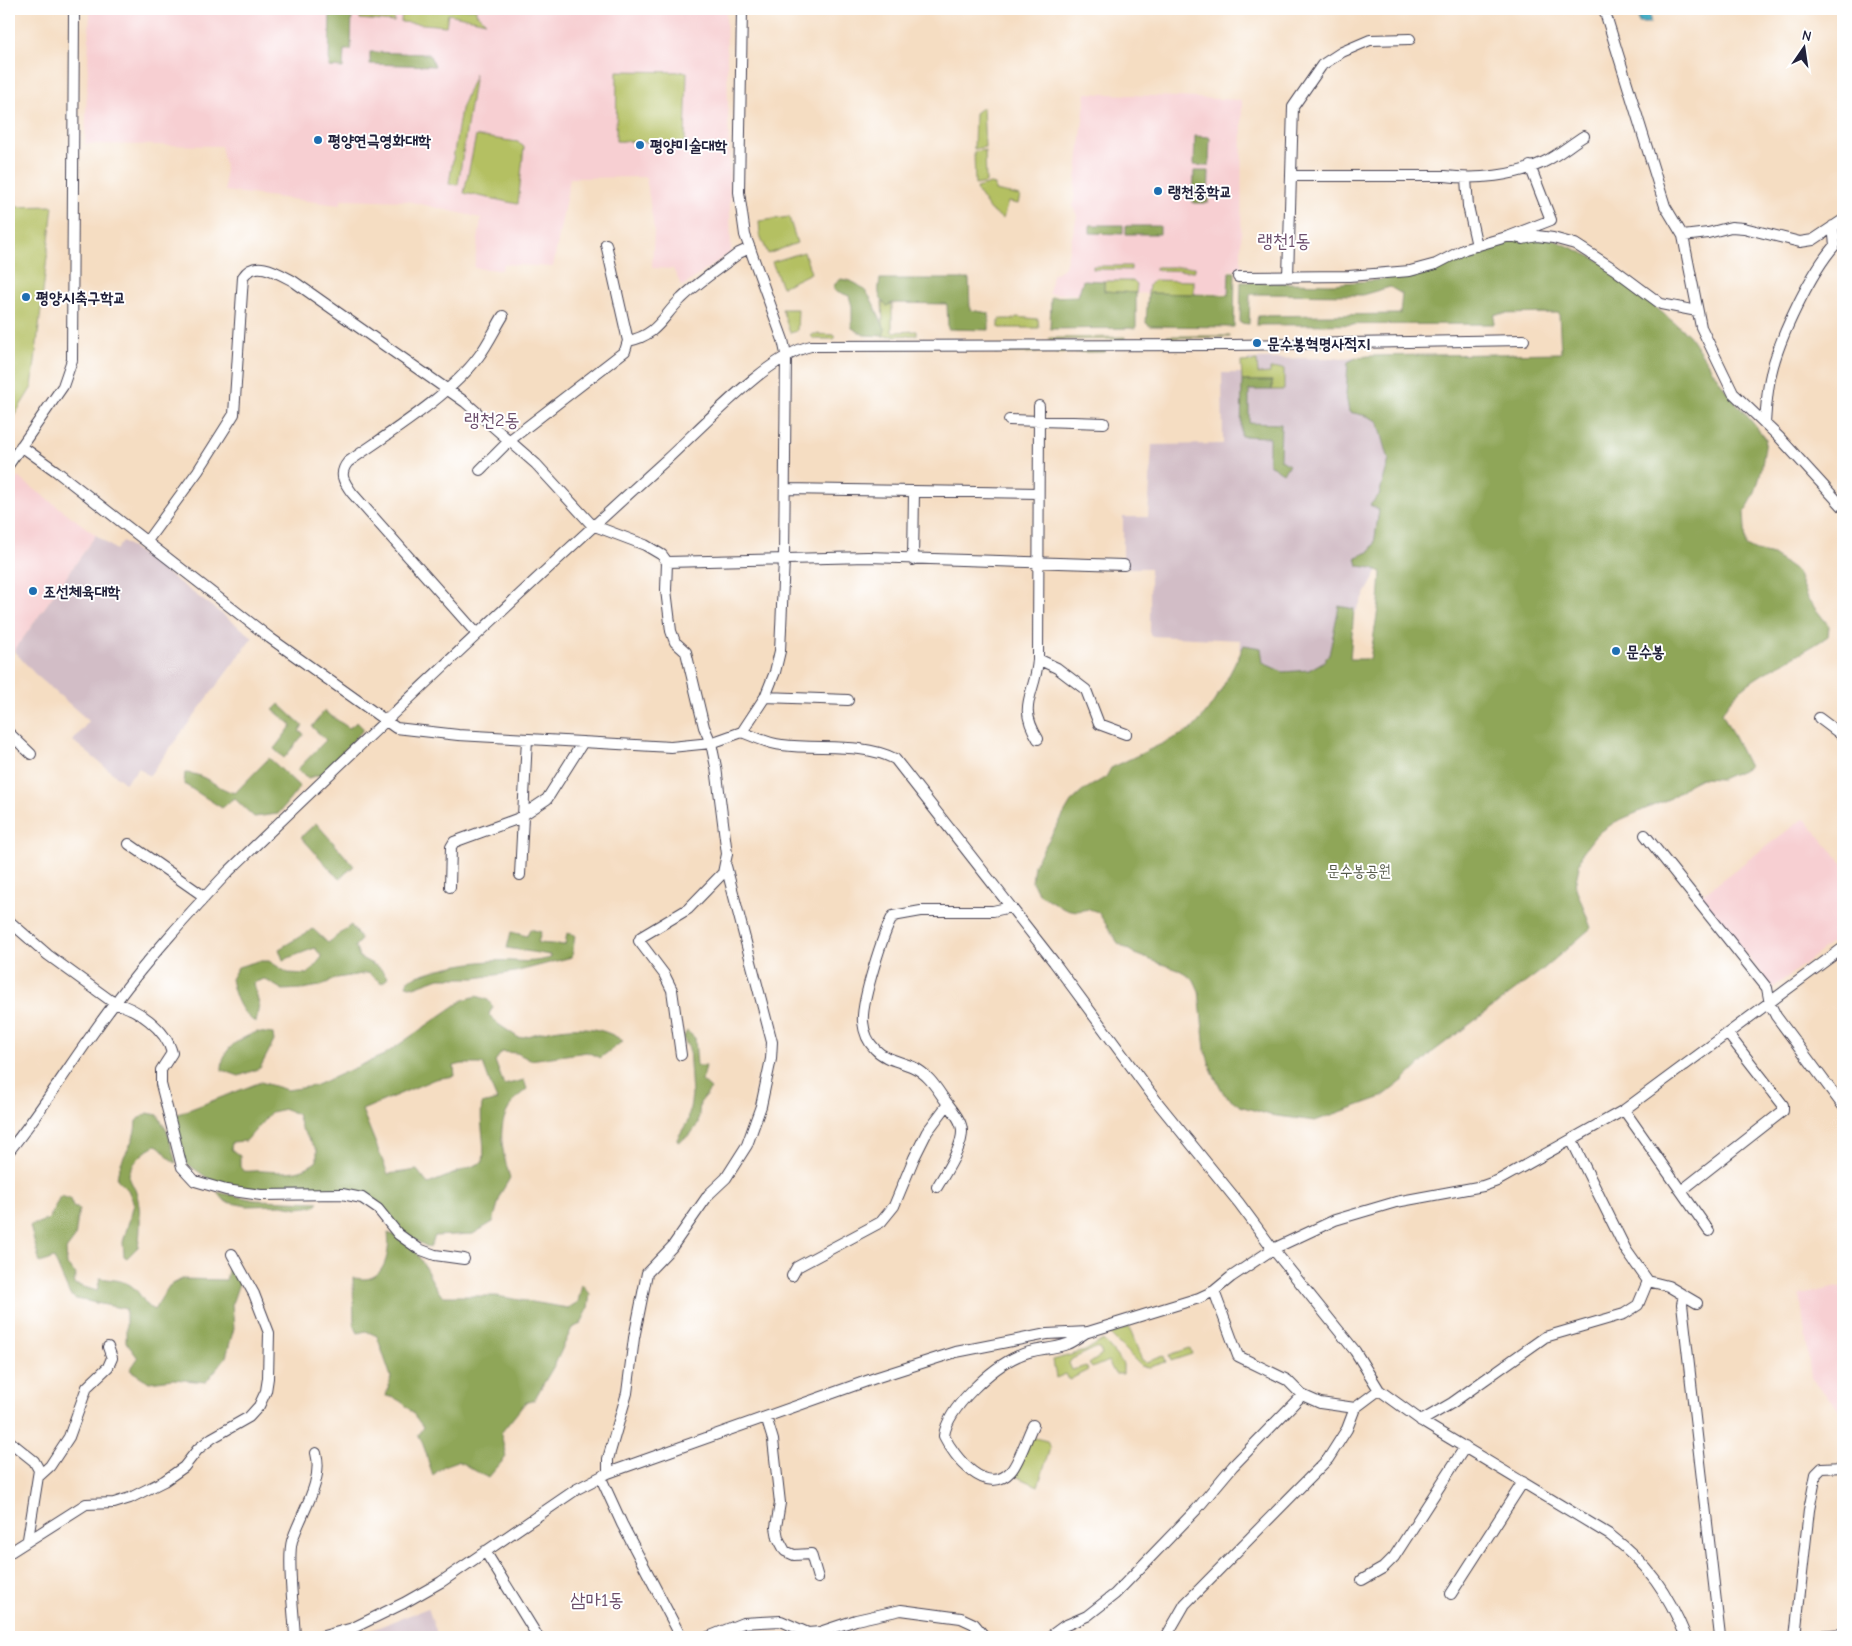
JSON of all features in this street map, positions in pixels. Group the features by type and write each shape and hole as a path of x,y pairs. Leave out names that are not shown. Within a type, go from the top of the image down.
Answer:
{"street":[{"path":"9,464 62,386 72,360 74,9"},
{"path":"22,446 270,638 396,728 414,732 671,747 711,743 742,732 765,697 775,672 780,651 784,559 786,354 783,340 744,235 739,192 742,9"},
{"path":"1604,9 1665,206 1683,236 1697,311 1702,327 1733,393 1837,498 1843,507"},
{"path":"1288,277 1293,107 1322,65 1342,52 1370,40 1410,39"},
{"path":"1292,176 1445,176 1466,179 1494,176 1544,162 1584,136"},
{"path":"1238,277 1349,276 1410,271 1436,264 1465,249 1510,236 1551,220 1530,166"},
{"path":"1466,179 1468,206 1477,246"},
{"path":"1683,236 1731,227 1744,228 1800,242 1813,240 1843,220"},
{"path":"1765,424 1771,374 1778,352 1820,262 1835,245 1833,226"},
{"path":"1510,236 1523,239 1537,236 1575,244 1614,269 1661,304 1697,311"},
{"path":"480,470 510,440 624,351 628,341 606,244"},
{"path":"628,341 640,338 652,331 665,319 680,299 739,253 750,248"},
{"path":"147,542 198,470 234,414 242,277 247,270 255,267 270,270 293,281 446,390 466,402 536,464 592,526 645,545 662,555 667,562 666,590 671,631 675,642 686,652 704,727 711,743 716,767 727,854 726,866 772,1042 771,1060 761,1106 748,1145 726,1178 709,1194 672,1247 647,1274 634,1338 627,1393 605,1476 622,1524 681,1637"},
{"path":"477,634 352,493 343,481 342,474 348,462 417,414 446,390 479,356 503,316"},
{"path":"9,1151 54,1092 114,1003 176,927 205,897 384,721 592,526 735,395 786,354 810,346 1232,345 1524,340"},
{"path":"1038,739 1030,726 1026,714 1037,676 1038,659 1039,406"},
{"path":"1009,420 1104,422"},
{"path":"785,489 1038,493"},
{"path":"913,560 914,491"},
{"path":"667,562 868,558 1124,565"},
{"path":"1038,659 1057,668 1086,690 1099,724 1126,734"},
{"path":"765,697 848,700"},
{"path":"1819,718 1843,736"},
{"path":"742,732 779,745 850,748 883,753 896,759 1158,1103 1239,1202 1273,1249 1355,1351 1380,1390 1421,1421 1610,1535 1635,1554 1656,1577 1686,1637"},
{"path":"9,733 31,754"},
{"path":"520,875 526,739"},
{"path":"450,887 451,847 454,842 522,815 546,800 583,742"},
{"path":"1645,835 1767,988 1770,1004 1776,1016 1843,1106"},
{"path":"129,844 205,897"},
{"path":"681,1054 672,990 664,974 640,941 641,937 688,909 723,872 726,866"},
{"path":"937,1188 955,1156 962,1136 961,1125 926,1075 913,1067 882,1055 868,1039 863,1022 864,1007 884,939 893,916 921,911 993,911 1010,907"},
{"path":"9,922 48,955 114,1003 128,1006 146,1018 161,1033 171,1049 170,1056 161,1070 161,1084 182,1167 195,1181 226,1190 261,1195 342,1194 362,1198 378,1209 398,1234 419,1249 435,1255 464,1258"},
{"path":"1033,1425 1011,1471 998,1480 983,1479 964,1463 944,1436 944,1429 952,1415 996,1368 1019,1355 1066,1344 1088,1332 1214,1291 1231,1277 1273,1249 1334,1220 1396,1202 1483,1186 1572,1141 1624,1110 1770,1004 1843,948"},
{"path":"1681,1191 1783,1111 1783,1105 1728,1034"},
{"path":"792,1276 797,1267 881,1222 894,1206 914,1158 928,1132 948,1104"},
{"path":"1624,1110 1709,1231"},
{"path":"1572,1141 1626,1250 1648,1281 1668,1286 1697,1303"},
{"path":"9,1553 28,1539 86,1504 114,1502 130,1498 164,1481 184,1467 198,1449 212,1438 249,1417 259,1406 266,1391 268,1378 269,1333 250,1287 232,1254"},
{"path":"1421,1421 1452,1403 1545,1337 1624,1314 1638,1304 1648,1281"},
{"path":"1214,1291 1238,1356 1287,1380 1302,1395 1320,1403 1355,1408"},
{"path":"1684,1295 1682,1304 1720,1637"},
{"path":"320,1637 353,1628 404,1603 441,1582 577,1489 605,1476 766,1417 956,1352 1047,1334 1088,1332"},
{"path":"39,1476 50,1466 69,1437 87,1387 108,1367 112,1358 108,1347"},
{"path":"1166,1637 1185,1604 1328,1459 1347,1429 1355,1408 1380,1390"},
{"path":"1048,1637 1064,1626 1087,1616 1115,1594 1196,1510 1233,1466 1302,1395"},
{"path":"766,1417 773,1440 780,1503 776,1527 778,1538 785,1551 794,1555 810,1554 818,1578"},
{"path":"9,1441 34,1461 39,1476 28,1539"},
{"path":"1362,1580 1383,1568 1394,1557 1465,1447"},
{"path":"295,1637 291,1547 316,1478 319,1463 316,1452"},
{"path":"1795,1637 1809,1510 1816,1474 1822,1468 1843,1467"},
{"path":"1451,1594 1523,1482"},
{"path":"485,1551 538,1637"},
{"path":"708,1637 743,1623 781,1621 805,1634 820,1632 856,1620 901,1610 961,1618 974,1624 985,1637"},
{"path":"1806,1637 1843,1634"}],"shaded area":[{"name":"평양연극영화대학","path":"90,9 726,9 731,252 682,287 673,269 652,268 654,229 646,177 570,178 553,267 504,264 501,270 474,268 481,219 473,216 407,201 342,199 340,205 225,191 225,166 221,146 85,144"},
{"name":"랭천중학교","path":"1086,93 1242,100 1241,270 1229,270 1228,293 1049,294 1052,275 1065,267 1077,216 1073,207"},
{"path":"1391,357 1409,515 1317,681 1239,677 1241,640 1150,636 1150,568 1123,568 1123,517 1148,517 1152,445 1223,444 1222,373 1247,373 1248,359"},
{"name":"조선체육대학","path":"18,477 96,535 14,651 9,647 9,489"},
{"path":"96,535 116,550 123,541 253,637 149,776 139,768 125,783 73,741 89,721 35,674 14,651"},
{"path":"1804,818 1843,864 1843,934 1773,988 1700,896"},
{"path":"1843,1286 1843,1414 1811,1378 1800,1295"},
{"path":"428,1608 438,1637 353,1637"}],"green space":[{"path":"330,9 352,9 351,50 344,50 343,68 329,67"},
{"path":"360,9 394,9 394,22 360,19"},
{"path":"402,9 476,9 476,13 486,22 448,14 446,26 401,22"},
{"path":"370,52 429,54 435,66 370,64"},
{"path":"617,71 687,72 685,143 616,141"},
{"path":"475,74 458,185 449,184 461,109"},
{"path":"983,107 985,147 974,149 975,113"},
{"path":"476,136 518,142 524,147 518,204 464,193"},
{"path":"1195,136 1210,137 1209,166 1194,165"},
{"path":"985,150 986,183 975,185 974,152"},
{"path":"1194,171 1209,171 1208,203 1193,203"},
{"path":"990,184 995,185 995,191 1020,196 1018,204 1008,202 1003,219 990,210 977,191 976,188"},
{"name":"평양시축구학교","path":"53,206 32,387 14,416 9,415 9,207"},
{"path":"789,217 797,243 768,254 760,235 759,221"},
{"path":"1090,225 1123,225 1123,234 1090,233"},
{"path":"1126,226 1160,226 1160,234 1126,234"},
{"name":"문수봉공원","path":"1538,232 1611,266 1641,295 1689,335 1725,389 1766,439 1757,487 1744,512 1746,546 1756,551 1773,555 1797,572 1807,598 1829,626 1828,636 1755,679 1730,700 1722,713 1749,767 1721,779 1701,778 1689,784 1671,798 1615,822 1596,835 1582,853 1575,885 1591,928 1541,971 1434,1051 1405,1079 1382,1097 1315,1121 1270,1115 1240,1106 1224,1094 1213,1074 1205,1050 1199,991 1194,980 1181,971 1137,955 1118,943 1098,912 1089,909 1077,911 1064,909 1039,894 1032,882 1034,865 1071,802 1084,790 1106,777 1111,768 1191,730 1200,721 1227,679 1244,645 1261,648 1263,663 1283,672 1309,670 1323,662 1329,655 1339,606 1354,609 1350,659 1370,659 1379,603 1381,573 1373,568 1358,566 1356,557 1369,552 1374,544 1379,510 1370,505 1379,495 1389,460 1378,421 1367,416 1349,412 1346,396 1348,362 1356,358 1368,356 1561,353 1559,313 1495,314 1494,324 1256,325 1258,316 1400,314 1402,294 1390,287 1362,295 1250,294 1249,324 1240,323 1241,282 1333,284 1378,280 1434,267 1458,257"},
{"path":"804,252 811,273 782,287 772,262"},
{"path":"1093,266 1131,266 1131,270 1093,269"},
{"path":"1156,267 1195,267 1195,271 1155,270"},
{"path":"1229,272 1235,272 1234,327 1150,326 1146,323 1148,293 1228,295"},
{"path":"841,279 851,281 865,290 885,329 883,336 864,335 852,328 852,306 849,296 834,290 834,285"},
{"path":"880,279 969,279 970,310 989,313 989,330 948,329 947,304 892,303 887,306 881,300 879,294"},
{"path":"1083,280 1104,281 1104,291 1136,293 1136,328 1050,329 1051,297 1078,296"},
{"path":"1153,280 1194,281 1194,294 1148,293 1149,285"},
{"path":"1104,281 1133,281 1137,285 1136,293 1104,291"},
{"path":"882,302 887,306 892,303 892,332 917,331 917,335 883,336 885,329"},
{"path":"782,309 798,309 797,331 790,333"},
{"path":"1016,317 1038,319 1039,328 999,328 999,319 1015,319"},
{"path":"814,334 834,335 836,337 834,339 814,339 811,336"},
{"path":"1167,336 1230,336 1230,337 1167,338"},
{"path":"1125,337 1125,339 1049,340 1049,338"},
{"path":"1105,349 1105,352 995,353 995,350"},
{"path":"1257,361 1258,374 1270,373 1270,369 1284,368 1284,390 1272,390 1272,381 1242,381 1241,362"},
{"path":"1242,381 1272,381 1272,390 1249,390 1249,423 1281,424 1280,459 1289,465 1283,473 1269,464 1269,437 1241,436"},
{"path":"279,704 303,726 299,731 304,734 284,758 274,749 292,725 273,710"},
{"path":"324,711 349,728 357,722 364,729 322,774 308,778 297,770 326,740 312,727"},
{"path":"269,758 300,787 278,814 254,817 234,798 222,808 184,784 185,773 192,774 205,778 235,793"},
{"path":"316,823 354,866 339,879 301,837"},
{"path":"351,925 361,940 355,946 359,957 380,968 388,978 382,983 368,973 337,978 320,986 283,990 264,979 253,983 259,1004 256,1023 250,1019 236,998 231,979 238,967 258,961 269,961 288,973 308,974 322,957 315,948 283,960 279,949 313,929 328,943"},
{"path":"530,929 541,932 538,943 565,945 567,933 575,935 572,957 515,972 475,978 439,978 414,987 406,985 408,980 417,976 459,965 490,961 534,961 551,958 550,955 507,948 511,932 527,936"},
{"path":"477,996 488,1000 493,1007 489,1014 498,1024 519,1038 559,1029 585,1028 611,1034 623,1041 600,1058 587,1052 530,1060 517,1053 502,1052 495,1061 504,1085 524,1080 527,1089 516,1098 504,1118 502,1129 503,1152 510,1178 501,1193 493,1222 473,1234 435,1236 430,1248 409,1237 380,1205 304,1192 224,1186 209,1179 186,1163 180,1150 175,1118 178,1114 261,1082 287,1090 314,1086 384,1055 463,1000","holes":["483,1064 497,1100 482,1104 483,1162 428,1184 417,1170 388,1174 362,1110 435,1079 455,1076 454,1066","285,1109 297,1114 301,1128 317,1150 317,1161 304,1169 291,1172 243,1171 240,1166 240,1156 231,1149 232,1142 246,1141 271,1112"]},
{"path":"687,1031 695,1038 697,1066 706,1066 702,1081 711,1089 700,1103 698,1124 690,1135 678,1142 677,1139 688,1121 692,1095 689,1048 683,1038"},
{"path":"257,1032 273,1034 274,1041 260,1068 239,1076 222,1070 228,1050 243,1038"},
{"path":"147,1113 158,1115 168,1133 176,1163 156,1145 133,1165 129,1176 137,1195 140,1228 138,1247 127,1258 124,1256 123,1242 134,1204 128,1190 117,1179 118,1171 131,1144 136,1121"},
{"path":"217,1192 255,1200 319,1202 315,1206 298,1208 282,1205 247,1206 226,1202"},
{"path":"60,1196 71,1199 73,1207 79,1209 75,1238 66,1250 67,1265 76,1274 74,1284 97,1291 100,1278 124,1282 132,1286 154,1310 169,1286 182,1279 226,1280 230,1263 238,1268 239,1283 232,1304 234,1328 226,1357 206,1382 173,1379 149,1382 130,1370 138,1358 126,1342 126,1309 76,1299 70,1295 54,1258 40,1263 30,1226 49,1219"},
{"path":"388,1233 408,1244 415,1251 442,1296 496,1296 568,1308 578,1302 582,1284 590,1294 588,1308 581,1324 572,1328 555,1364 534,1400 525,1403 501,1433 506,1457 488,1478 458,1461 444,1466 433,1475 423,1444 418,1435 423,1427 403,1403 386,1396 391,1377 377,1336 366,1331 358,1333 354,1325 353,1278 368,1279 380,1271 388,1252"},
{"path":"1129,1327 1142,1360 1146,1362 1164,1356 1166,1362 1150,1367 1141,1366 1110,1335"},
{"path":"1103,1340 1123,1364 1123,1374 1115,1374 1108,1361 1092,1368 1089,1364 1102,1355 1100,1350 1096,1348 1072,1359 1069,1363 1072,1370 1086,1366 1088,1370 1069,1380 1066,1374 1056,1378 1053,1360 1085,1351"},
{"path":"1190,1348 1192,1354 1171,1361 1169,1355"},
{"path":"1031,1437 1047,1441 1050,1448 1038,1486 1012,1474"}],"water":[{"path":"1638,9 1650,9 1650,23 1639,23"}],"place":[{"name":"평양연극영화대학","path":"318,140"},
{"name":"평양미술대학","path":"640,145"},
{"name":"랭천중학교","path":"1158,191"},
{"name":"평양시축구학교","path":"26,297"},
{"name":"문수봉혁명사적지","path":"1257,343"},
{"name":"조선체육대학","path":"33,591"},
{"name":"문수봉","path":"1616,651"}],"district":[{"name":"랭천1동","path":"1284,240"},
{"name":"랭천2동","path":"492,419"},
{"name":"삼마1동","path":"597,1599"}]}
